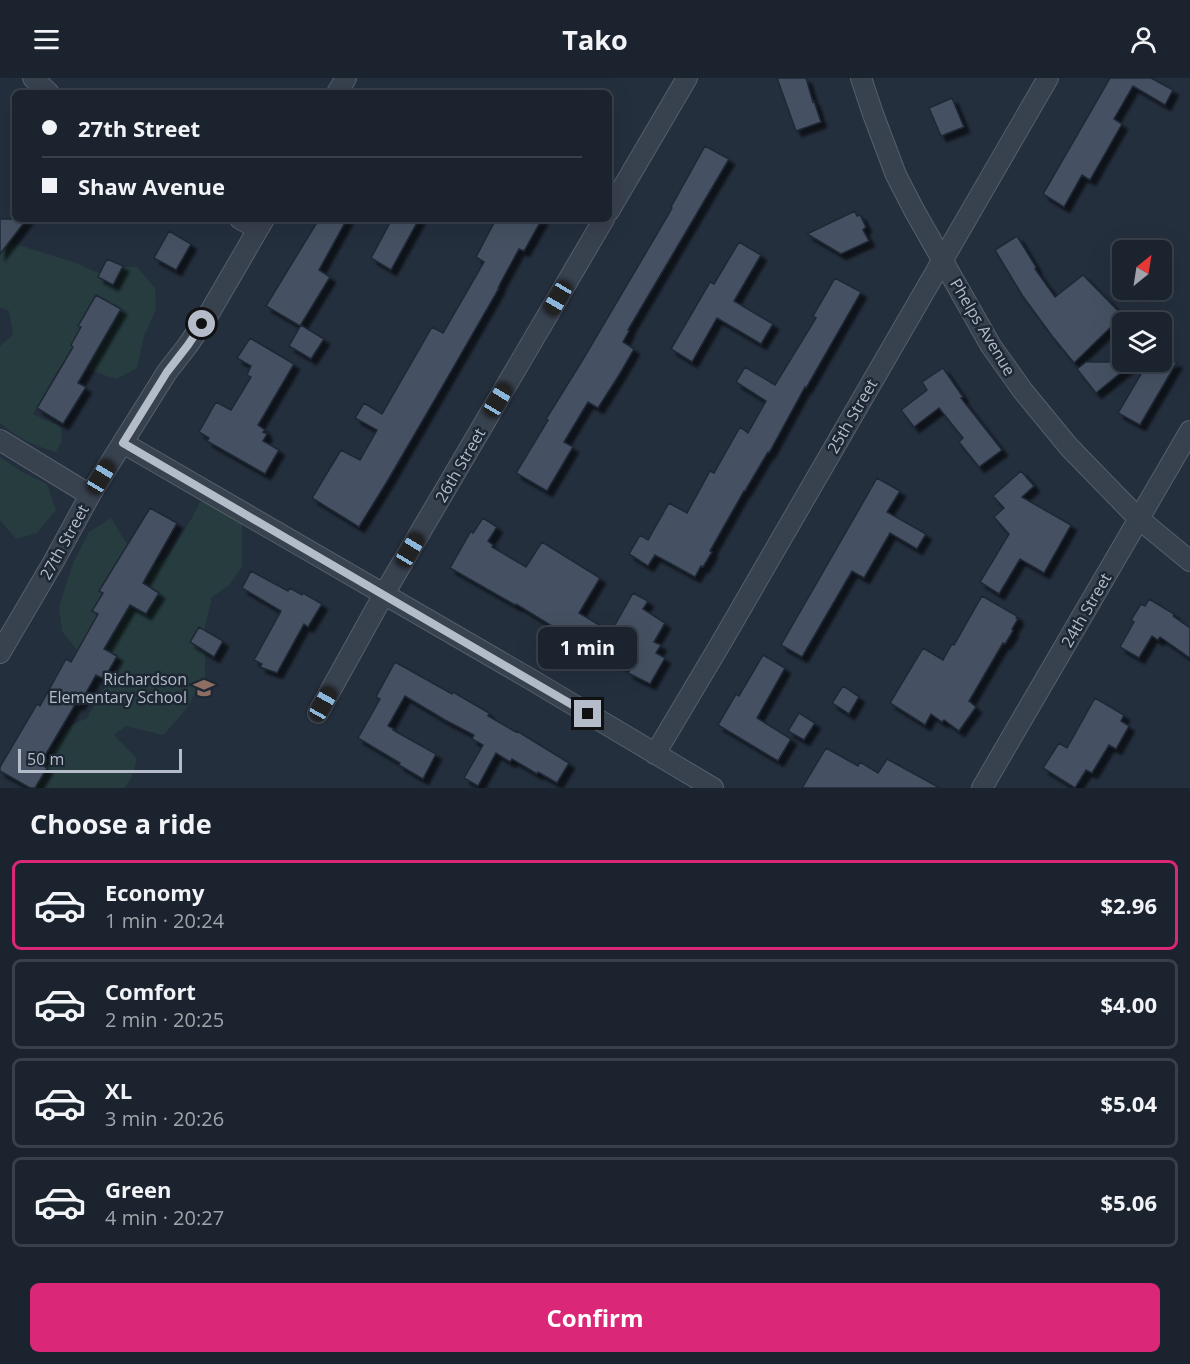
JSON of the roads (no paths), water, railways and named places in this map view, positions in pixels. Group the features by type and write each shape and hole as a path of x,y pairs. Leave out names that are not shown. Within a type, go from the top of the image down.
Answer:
{"street":[{"path":"33,78 45,90"},
{"path":"612,206 687,78"},
{"name":"Phelps Avenue","path":"861,78 896,175 981,331 1023,391 1069,447 1139,519 1190,561"},
{"name":"25th Street","path":"655,754 1048,78"},
{"name":"26th Street","path":"318,713 384,594 602,222"},
{"name":"27th Street","path":"0,653 90,495 167,372 207,317 261,224"},
{"name":"24th Street","path":"982,788 1190,431"},
{"path":"0,440 90,495"},
{"path":"123,443 714,788"}],"place":[{"name":"Richardson Elementary School","path":"204,688"}]}
